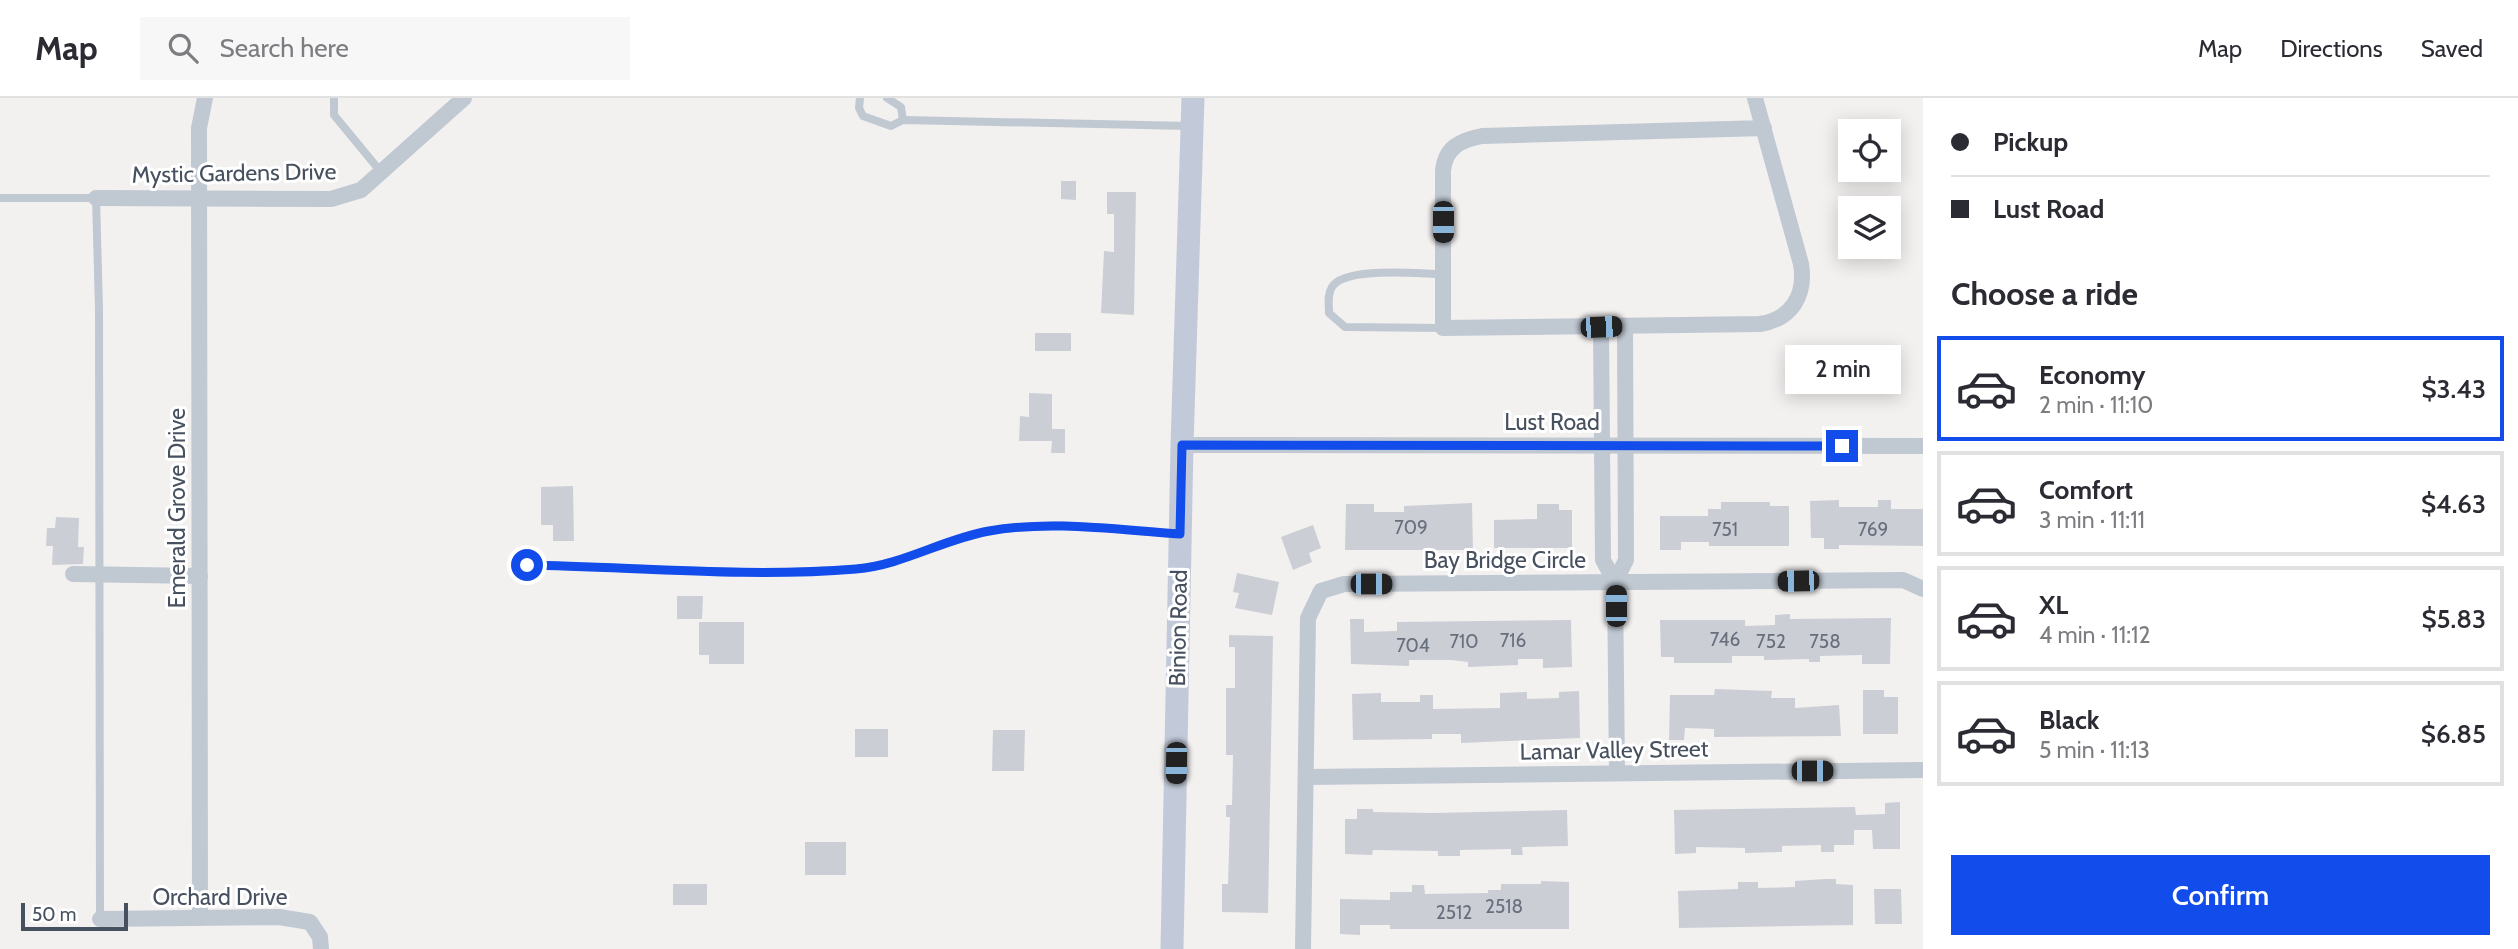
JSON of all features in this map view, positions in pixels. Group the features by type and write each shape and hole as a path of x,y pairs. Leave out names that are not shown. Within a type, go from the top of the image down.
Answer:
{"main road":[{"name":"Binion Road","path":"1172,949 1182,445 1193,98"}],"street":[{"name":"Emerald Grove Drive","path":"200,918 199,128 205,98"},
{"name":"Mystic Gardens Drive","path":"96,198 331,199 361,190 464,98"},
{"path":"1755,98 1764,128 1801,264 1803,277 1798,300 1781,318 1760,324 1443,328 1444,160 1458,143 1482,136 1764,128"},
{"path":"1617,773 1615,582 1626,560 1625,326"},
{"path":"1601,327 1603,560 1615,582"},
{"name":"Lust Road","path":"1182,445 1923,446"},
{"path":"73,574 200,576"},
{"name":"Bay Bridge Circle","path":"1303,949 1308,618 1321,591 1344,584 1903,580 1923,589"},
{"name":"Lamar Valley Street","path":"1306,777 1923,770"},
{"name":"Orchard Drive","path":"100,919 279,917 310,922 320,937 321,949"}],"lane":[{"path":"334,98 334,115 381,172"},
{"path":"860,98 859,108 863,116 891,126 903,120 1192,126"},
{"path":"887,98 901,107 903,120"},
{"path":"0,198 96,198 100,919"},
{"path":"1443,274 1347,275 1331,288 1328,297 1329,313 1345,327 1443,328"},
{"path":"527,565 734,570 854,569 887,564 989,531 1070,526 1180,534"}],"building":[{"path":"1061,181 1076,181 1076,200 1061,199"},
{"path":"1107,192 1136,192 1134,315 1101,313 1104,251 1114,252 1114,214 1107,214"},
{"path":"1035,333 1071,333 1071,351 1035,351"},
{"path":"1029,393 1052,394 1052,429 1065,429 1065,453 1051,453 1052,441 1019,441 1020,416 1029,417"},
{"path":"573,486 574,541 553,541 553,525 541,525 541,487"},
{"path":"1839,500 1839,507 1878,507 1878,500 1891,500 1891,509 1923,509 1923,546 1839,545 1839,549 1824,549 1824,538 1811,538 1810,501"},
{"path":"1721,502 1770,502 1770,506 1789,506 1789,546 1709,546 1709,542 1681,542 1681,550 1660,550 1660,516 1708,516 1708,509 1721,509"},
{"path":"1472,503 1473,550 1345,550 1346,504 1374,504 1374,512 1404,512 1404,506"},
{"path":"1537,504 1559,504 1559,510 1572,510 1572,548 1494,548 1494,520 1537,519"},
{"path":"56,517 79,518 78,547 84,547 83,564 52,565 53,546 46,546 47,528 55,528"},
{"path":"1313,525 1321,548 1309,553 1312,562 1293,570 1281,537"},
{"path":"1237,573 1279,582 1272,615 1235,608 1239,593 1233,592"},
{"path":"677,596 703,596 702,619 677,619"},
{"path":"1790,614 1790,619 1891,618 1890,664 1862,664 1862,655 1820,656 1820,662 1809,662 1809,659 1764,660 1764,656 1732,656 1732,663 1674,663 1674,657 1661,657 1660,620 1745,620 1745,626 1775,625 1775,615"},
{"path":"1350,619 1364,619 1364,632 1397,631 1397,622 1571,620 1572,667 1543,668 1543,659 1518,659 1518,665 1468,667 1468,662 1451,660 1409,660 1409,666 1351,664"},
{"path":"699,622 744,622 744,664 709,664 709,655 699,655"},
{"path":"1229,635 1273,636 1268,913 1222,912 1222,884 1228,884 1230,817 1226,817 1226,805 1232,805 1233,755 1226,755 1226,688 1235,688 1235,647 1229,647"},
{"path":"1715,689 1772,691 1771,698 1795,698 1795,708 1839,705 1841,736 1714,737 1714,729 1685,728 1684,740 1669,740 1670,695 1714,695"},
{"path":"1863,690 1884,690 1884,697 1898,697 1898,734 1863,734"},
{"path":"1579,691 1580,738 1461,743 1461,734 1432,734 1432,739 1353,740 1352,694 1381,693 1381,702 1420,702 1420,695 1433,695 1433,709 1500,708 1500,693 1527,692 1527,699 1559,698 1559,692"},
{"path":"855,729 888,729 888,757 855,757"},
{"path":"993,730 1025,730 1024,771 992,771"},
{"path":"1900,802 1900,849 1873,849 1872,830 1854,830 1854,845 1834,845 1834,852 1821,852 1821,845 1782,846 1782,852 1745,853 1745,848 1696,847 1696,853 1675,854 1674,810 1855,807 1856,815 1885,814 1885,803"},
{"path":"1357,809 1373,809 1373,812 1432,813 1567,810 1568,846 1522,847 1523,855 1511,855 1511,849 1460,850 1460,856 1438,856 1438,851 1373,850 1372,855 1345,854 1345,819 1357,819"},
{"path":"805,842 846,842 846,875 805,875"},
{"path":"1836,879 1836,884 1853,885 1853,925 1679,928 1678,891 1738,889 1738,882 1758,882 1758,888 1795,887 1795,881"},
{"path":"1541,881 1569,882 1569,929 1390,929 1390,925 1360,925 1360,935 1340,934 1340,899 1390,900 1390,892 1412,892 1412,885 1424,885 1425,894 1488,893 1488,890 1501,890 1501,884 1541,884"},
{"path":"673,884 707,884 707,905 673,905"},
{"path":"1874,889 1901,889 1902,924 1875,924"}],"route":[{"path":"527,565 722,570 854,569 905,559 989,531 1070,526 1180,534 1182,445 1842,446"}]}
